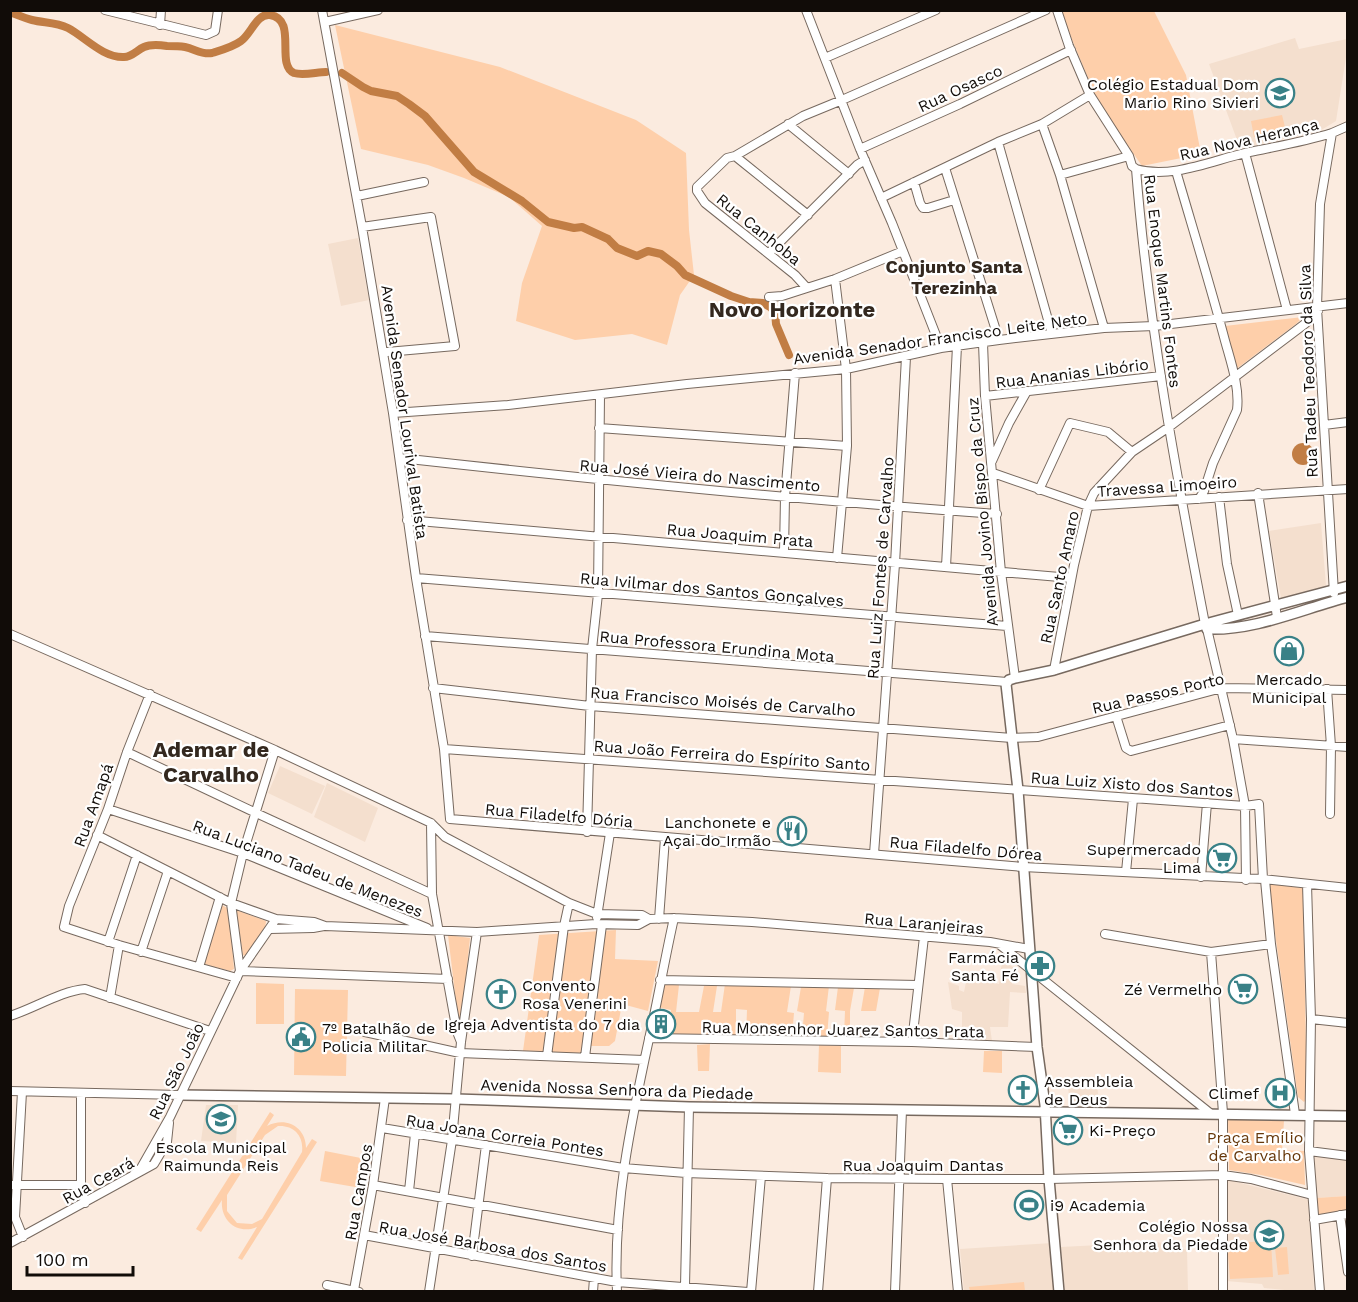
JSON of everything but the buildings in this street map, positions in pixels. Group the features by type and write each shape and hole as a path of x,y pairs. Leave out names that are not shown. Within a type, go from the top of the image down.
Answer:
{"main road":[{"path":"1221,625 1238,615 1347,586"},
{"path":"1011,680 1206,627 1221,625 1242,627 1347,597"},
{"name":"Avenida Jovino Bispo da Cruz","path":"1011,680 1006,686 1018,790 1037,1047 1046,1113 1059,1292"},
{"name":"Avenida Nossa Senhora da Piedade","path":"180,1095 456,1099 689,1107 1347,1116"}],"street":[{"path":"160,25 161,10"},
{"path":"107,11 206,35 213,33 216,28 218,10"},
{"name":"Avenida Senador Lourival Batista","path":"322,10 357,196 393,413 407,520 444,749 450,819"},
{"path":"324,22 378,10"},
{"path":"806,10 941,348"},
{"path":"825,58 936,10"},
{"path":"808,215 733,156 813,111 1046,10"},
{"name":"Rua Enoque Martins Fontes","path":"1057,10 1090,95 1129,156 1132,166 1136,169 1154,326 1169,427 1206,627 1222,688 1245,806 1246,880"},
{"name":"Rua Osasco","path":"860,149 1071,50"},
{"path":"882,198 998,142 1042,124 1090,95"},
{"path":"788,124 849,174"},
{"path":"1042,124 1060,175 1104,327"},
{"path":"1332,133 1347,126"},
{"name":"Rua Nova Herança","path":"1136,169 1176,171 1245,153 1312,140 1332,133"},
{"name":"Rua Tadeu Teodoro da Silva","path":"1332,133 1320,204 1317,309 1335,600"},
{"path":"998,142 1052,334"},
{"path":"1245,153 1287,310"},
{"name":"Rua Canhoba","path":"733,156 700,184 697,191 705,203 769,253 807,287"},
{"path":"1060,175 1129,156"},
{"path":"769,253 865,160"},
{"path":"945,168 999,340"},
{"path":"1176,171 1219,319 1238,402 1237,410 1199,499"},
{"path":"357,196 424,182"},
{"path":"914,183 923,208 954,200"},
{"path":"362,227 431,217 455,346 387,352"},
{"path":"769,297 782,296 835,279 903,251"},
{"path":"835,279 846,369 847,447 837,558"},
{"name":"Avenida Senador Francisco Leite Neto","path":"393,413 508,405 846,369 941,348 999,340 1104,327 1154,326 1287,310 1317,309 1347,303"},
{"name":"Rua Santo Amaro","path":"1054,669 1071,578 1088,506 1104,481 1132,452 1169,427 1306,323 1317,309"},
{"name":"Avenida Jovino Bispo da Cruz","path":"983,343 985,396 1011,680"},
{"path":"946,567 957,346"},
{"name":"Rua Luiz Fontes de Carvalho","path":"874,854 899,508 906,357"},
{"path":"784,552 785,497 795,373"},
{"name":"Rua Ananias Libório","path":"985,396 1161,376"},
{"path":"992,463 1009,423 1027,391"},
{"path":"586,832 592,649 598,594 600,395"},
{"path":"1324,425 1347,422"},
{"path":"1039,490 1070,423 1108,432 1132,452"},
{"path":"599,428 847,447"},
{"name":"Rua José Vieira do Nascimento","path":"400,458 598,480 899,508 997,514"},
{"name":"Travessa Limoeiro","path":"993,473 1088,506 1182,501 1258,493 1347,489"},
{"path":"1258,493 1277,617"},
{"path":"1219,496 1227,564 1238,615"},
{"name":"Rua Joaquim Prata","path":"407,520 1071,578"},
{"name":"Rua Ivilmar dos Santos Gonçalves","path":"416,578 1007,626"},
{"name":"Rua Laranjeiras","path":"10,634 275,750 434,825 445,837 569,903 597,914 642,915 649,919"},
{"name":"Rua Professora Erundina Mota","path":"425,636 886,673 1011,680"},
{"name":"Rua Francisco Moisés de Carvalho","path":"433,688 590,706 1012,738"},
{"name":"Rua Passos Porto","path":"1012,738 1038,737 1222,688 1347,690"},
{"path":"1327,689 1332,746 1330,814"},
{"name":"Rua Amapá","path":"108,942 64,927 69,906 108,809 150,694"},
{"path":"1116,716 1125,748 1131,750 1230,725"},
{"path":"1233,739 1347,747"},
{"name":"Rua João Ferreira do Espírito Santo","path":"444,749 1018,790"},
{"path":"238,975 231,903 243,853 275,750"},
{"path":"127,752 432,894"},
{"name":"Rua Luiz Xisto dos Santos","path":"1018,790 1245,806"},
{"path":"1126,872 1132,799"},
{"path":"1201,877 1207,803"},
{"path":"1245,806 1259,804 1271,944 1295,1114"},
{"name":"Rua Luciano Tadeu de Menezes","path":"108,809 243,853 434,930"},
{"path":"450,819 434,825 432,894 434,930 448,979 457,1032 461,1042"},
{"name":"Rua Filadelfo Dória","path":"450,819 665,838"},
{"path":"585,1058 599,924 597,914 610,833"},
{"path":"97,835 231,903 276,919 314,922 325,926"},
{"path":"659,919 665,838"},
{"name":"Rua Filadelfo Dórea","path":"665,838 1023,867 1264,880"},
{"path":"137,855 108,942 238,975 448,979"},
{"path":"141,952 168,871"},
{"path":"1264,880 1347,888"},
{"path":"1306,884 1311,1019 1309,1151 1320,1292"},
{"path":"200,967 220,897"},
{"path":"547,1056 569,903"},
{"path":"617,1292 618,1230 623,1168 634,1105 674,918"},
{"name":"Rua Laranjeiras","path":"325,926 477,932 599,924 638,925 649,919 674,918 752,922 998,944 1210,1113"},
{"name":"Rua São João","path":"170,1117 238,975 276,919"},
{"path":"270,929 325,926"},
{"path":"429,1292 452,1140 461,1042 477,932"},
{"path":"1105,934 1211,951 1271,944"},
{"path":"912,1042 924,937"},
{"path":"998,944 1029,949"},
{"path":"110,998 119,945"},
{"path":"1211,951 1223,1113 1223,1292"},
{"path":"660,980 918,985"},
{"path":"10,1016 76,990 85,989 210,1031"},
{"path":"1311,1019 1347,1023"},
{"path":"365,1032 460,1053 644,1060"},
{"name":"Rua Monsenhor Juarez Santos Prata","path":"649,1038 912,1042 1037,1047"},
{"name":"Avenida Nossa Senhora da Piedade","path":"10,1091 180,1095"},
{"path":"22,1092 13,1217 23,1237"},
{"path":"81,1093 81,1185 85,1203"},
{"path":"1293,1095 1298,1103 1304,1104 1309,1101 1311,1094"},
{"name":"Rua Campos","path":"357,1291 385,1098"},
{"path":"685,1286 689,1107"},
{"path":"895,1292 902,1110"},
{"name":"Rua Ceará","path":"10,1243 154,1164 167,1142 170,1117"},
{"name":"Rua Joana Correia Pontes","path":"382,1128 623,1168"},
{"path":"409,1191 415,1134"},
{"path":"472,1256 486,1145"},
{"path":"1309,1151 1347,1156"},
{"name":"Rua Joaquim Dantas","path":"623,1168 686,1173 827,1178 1049,1179 1223,1175 1251,1179 1312,1195"},
{"path":"750,1292 761,1176"},
{"path":"818,1292 827,1178"},
{"path":"947,1179 958,1292"},
{"path":"14,1185 81,1185"},
{"path":"374,1185 618,1230"},
{"path":"1314,1220 1344,1214 1347,1272"},
{"name":"Rua José Barbosa dos Santos","path":"364,1236 617,1282 750,1292"},
{"path":"593,1292 594,1278"},
{"path":"327,1285 357,1291"}],"shaded area":[{"name":"Colégio Estadual Dom Mario Rino Sivieri","path":"1295,38 1299,49 1347,39 1336,121 1318,132 1240,148 1209,64"},
{"path":"358,238 369,300 341,306 328,244"},
{"path":"1303,443 1311,446 1314,454 1311,462 1303,465 1295,462 1292,454 1295,446"},
{"path":"1321,523 1326,586 1281,598 1269,531"},
{"path":"280,766 325,786 312,814 268,793"},
{"path":"327,783 378,808 365,842 314,817"},
{"path":"1002,961 1013,967 1012,984 1025,986 1026,993 1010,992 1008,1027 990,1027 992,1041 976,1040 975,1026 962,1027 962,1012 952,1009 948,982 959,986 959,990 964,992 967,977 999,984"},
{"path":"1083,1078 1097,1082 1099,1105 1070,1104 1068,1087 1079,1083"},
{"name":"Escola Municipal Raimunda Reis","path":"206,1105 238,1105 236,1143 201,1141"},
{"path":"1318,1155 1347,1157 1347,1196 1316,1198 1314,1158"},
{"name":"Colégio Nossa Senhora da Piedade","path":"1228,1180 1310,1200 1314,1291 1264,1288 1262,1284 1226,1281"},
{"path":"1158,1242 1187,1250 1188,1291 1065,1291 1061,1247"},
{"path":"1052,1243 1055,1291 964,1291 960,1249"}],"green space":[{"path":"1060,11 1154,11 1186,75 1201,154 1142,166 1099,104"},
{"path":"335,25 500,67 636,120 686,153 689,230 694,275 680,295 667,345 632,334 575,340 516,321 522,283 542,226 509,197 428,165 361,149"},
{"path":"1282,115 1286,131 1254,137 1251,121"},
{"path":"1303,317 1296,324 1235,370 1225,326"},
{"path":"1268,883 1303,888 1307,1098 1304,1102 1298,1097"},
{"path":"220,904 229,909 234,969 230,971 204,964"},
{"path":"236,910 266,921 265,931 247,956 243,955"},
{"path":"616,930 615,959 658,961 648,1011 622,1004 615,1041 609,1046 584,1046 583,1055 523,1051 539,935"},
{"path":"448,935 470,938 460,1035"},
{"path":"256,983 284,984 284,1024 256,1024"},
{"path":"661,983 679,985 676,1012 699,1012 704,986 717,986 713,1012 721,1012 725,984 791,986 787,1012 794,1013 792,1037 746,1037 747,1010 736,1009 736,1036 666,1037 671,1010 657,1007"},
{"path":"829,986 826,1011 829,1012 827,1037 802,1037 804,1013 797,1011 801,987"},
{"path":"838,987 854,988 850,1011 850,1038 844,1037 845,1011 835,1010"},
{"path":"865,987 880,988 876,1011 861,1011"},
{"path":"295,989 348,990 346,1076 294,1075"},
{"path":"710,1044 709,1071 698,1071 697,1045"},
{"path":"819,1045 841,1046 841,1073 818,1072"},
{"path":"984,1051 1002,1051 1002,1073 983,1072"},
{"path":"270,1112 274,1115 267,1126 281,1122 288,1123 294,1125 303,1134 306,1148 312,1139 317,1142 242,1260 238,1258 257,1227 237,1228 227,1220 222,1208 222,1200 201,1232 196,1229","holes":["278,1126 289,1127 300,1136 302,1152 262,1219 252,1224 237,1223 227,1211 227,1195 265,1135"]},
{"name":"Praça Emílio de Carvalho","path":"1228,1119 1284,1121 1282,1150 1304,1151 1305,1185 1229,1170"},
{"path":"325,1151 366,1159 361,1188 320,1181"},
{"path":"1347,1196 1347,1213 1318,1217 1316,1198"},
{"path":"1271,1241 1273,1277 1230,1279 1227,1243"},
{"path":"1287,1247 1289,1274 1278,1275 1275,1248"},
{"path":"1024,1282 1025,1291 970,1291 969,1287"}],"waterway":[{"path":"10,12 32,20 64,26 102,51 124,57 153,45 183,47 202,53 212,53 238,43 245,38 261,17 270,15 278,18 283,25 286,61 289,68 298,74 326,72"},
{"path":"342,73 371,91 397,96 409,104 425,116 474,172 522,201 548,222 574,228 582,227 608,239 617,248 637,256 648,251 661,254 685,275 731,296 749,302 763,303 770,307 775,312 776,324 789,355"}],"place":[{"name":"Colégio Estadual Dom Mario Rino Sivieri","path":"1280,93"},
{"name":"Mercado Municipal","path":"1289,651"},
{"name":"Lanchonete e Açai do Irmão","path":"792,831"},
{"name":"Supermercado Lima","path":"1222,858"},
{"name":"Farmácia Santa Fé","path":"1040,966"},
{"name":"Zé Vermelho","path":"1243,989"},
{"name":"Convento Rosa Venerini","path":"501,994"},
{"name":"Igreja Adventista do 7 dia","path":"661,1024"},
{"name":"7º Batalhão de Policia Militar","path":"301,1037"},
{"name":"Assembleia de Deus","path":"1023,1090"},
{"name":"Climef","path":"1280,1093"},
{"name":"Escola Municipal Raimunda Reis","path":"221,1119"},
{"name":"Ki-Preço","path":"1068,1130"},
{"name":"i9 Academia","path":"1029,1205"},
{"name":"Colégio Nossa Senhora da Piedade","path":"1269,1235"}],"district":[{"name":"Conjunto Santa Terezinha","path":"954,277"},
{"name":"Novo Horizonte","path":"792,309"},
{"name":"Ademar de Carvalho","path":"211,762"}]}
